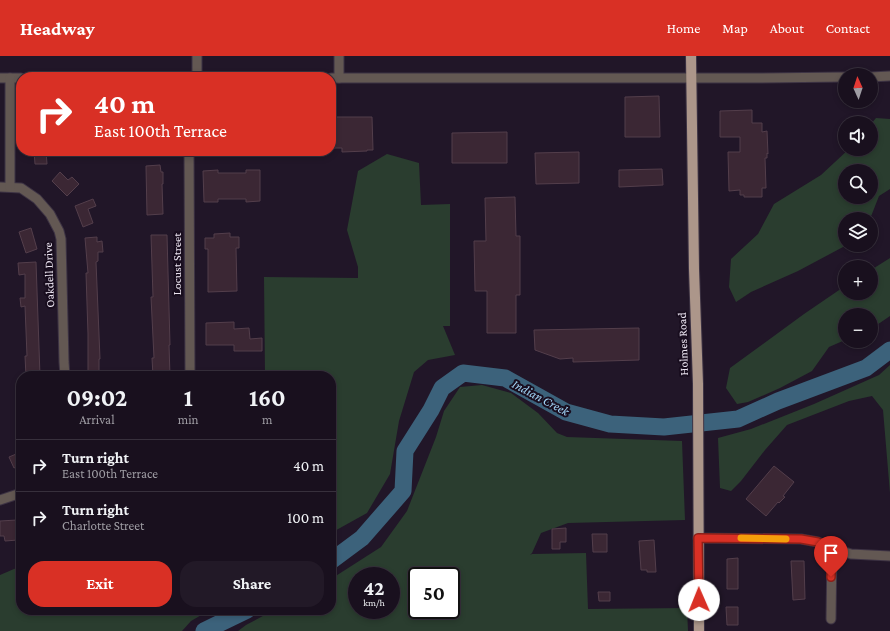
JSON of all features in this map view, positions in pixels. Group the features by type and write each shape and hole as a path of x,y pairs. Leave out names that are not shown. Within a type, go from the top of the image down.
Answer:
{"main road":[{"name":"Holmes Road","path":"692,56 694,261 698,384 699,631"}],"street":[{"path":"197,56 197,72"},
{"path":"336,72 338,56"},
{"path":"878,76 890,76"},
{"path":"336,78 838,77"},
{"path":"0,78 16,78"},
{"path":"10,78 10,187"},
{"name":"Locust Street","path":"189,156 190,371"},
{"name":"Oakdell Drive","path":"0,187 21,188 37,199 50,214 59,231 61,239 65,371"},
{"path":"0,500 16,495"},
{"path":"698,538 801,539 818,542 851,554 890,556"},
{"path":"830,620 832,548"}],"green space":[{"path":"878,118 890,119 890,189 879,196 878,199 878,164 838,164 838,204 876,204 873,212 838,212 838,250 798,271 751,292 736,302 729,287 731,259 758,234 774,204 821,175 841,156 878,156"},
{"path":"387,154 419,163 421,205 450,204 450,326 443,326 455,355 428,360 414,372 399,421 390,474 367,513 336,530 336,371 265,371 264,277 358,278 358,267 347,230 358,171"},
{"path":"890,258 890,316 878,324 878,308 838,308 838,343 829,347 812,371 780,388 748,402 737,404 726,388 730,368 838,291 838,300 878,300 878,266"},
{"path":"890,365 890,493 883,410 872,396 849,401 787,425 731,491 720,488 718,438 751,429 814,404 879,375"},
{"path":"482,385 511,393 538,413 557,433 567,437 682,441 685,520 568,523 541,533 530,555 586,553 588,609 687,608 688,631 238,631 265,615 336,615 336,576 348,568 348,619 400,619 400,567 350,567 381,547 407,511 436,437 444,411 460,387"},
{"path":"16,568 16,615 201,615 191,621 182,631 0,631 0,575"}],"building":[{"path":"659,96 660,137 625,137 625,97"},
{"path":"752,110 752,123 762,123 762,132 767,131 768,154 767,153 767,158 765,158 766,188 762,188 762,197 744,197 744,195 740,195 740,190 729,191 728,152 740,152 740,137 720,137 720,111"},
{"path":"336,117 372,117 373,150 342,152 342,148 336,148"},
{"path":"507,132 507,163 452,163 452,133"},
{"path":"579,152 579,183 536,184 535,153"},
{"path":"34,156 46,156 47,164 35,164"},
{"path":"160,165 161,172 163,172 163,214 147,215 146,166"},
{"path":"662,169 663,185 619,187 619,170"},
{"path":"218,170 218,173 246,173 246,170 260,170 260,201 246,202 246,199 218,199 218,202 204,202 203,171"},
{"path":"60,172 68,180 72,177 79,184 67,196 52,181"},
{"path":"515,197 516,236 520,236 520,295 516,295 516,333 487,333 487,291 475,291 474,241 486,241 485,198"},
{"path":"93,199 96,206 88,209 93,223 83,227 75,206"},
{"path":"31,228 37,249 26,253 19,232"},
{"path":"230,233 230,237 239,237 239,248 236,248 237,291 208,292 208,249 205,249 205,238 214,238 214,234"},
{"path":"151,235 167,235 170,371 153,371 152,358 154,358 151,297 153,297"},
{"path":"97,237 97,242 102,241 103,252 98,252 98,261 96,262 100,359 99,371 88,371 86,273 88,273 85,238"},
{"path":"36,262 40,371 26,371 25,356 27,356 25,306 21,307 20,298 25,298 25,274 19,275 18,263"},
{"path":"234,322 234,329 249,328 250,339 262,338 262,351 234,351 234,345 206,345 206,323"},
{"path":"639,328 639,360 573,362 573,358 560,359 535,350 534,330"},
{"path":"16,454 16,467 14,468 9,457"},
{"path":"774,466 794,482 783,496 785,497 779,503 778,502 766,516 746,499"},
{"path":"16,520 16,540 5,541 4,536 0,536 0,521"},
{"path":"566,528 566,542 560,542 560,549 552,549 552,529"},
{"path":"592,534 607,534 607,552 593,552"},
{"path":"654,540 656,572 647,572 647,570 641,570 639,541"},
{"path":"738,558 738,589 727,589 727,559"},
{"path":"791,561 804,561 805,599 793,600"},
{"path":"598,592 610,592 610,601 599,601"},
{"path":"726,607 738,607 738,625 727,625"}],"waterway":[{"name":"Indian Creek","path":"336,557 362,538 403,491 405,451 431,410 442,388 463,373 505,378 566,412 610,424 664,427 738,419 778,401 866,368 890,350"},
{"name":"Indian Creek","path":"204,631 237,615"}],"slow traffic":[{"path":"741,538 786,539"}],"route":[{"path":"699,600 698,538 801,539 818,542 832,548 831,577"}]}
